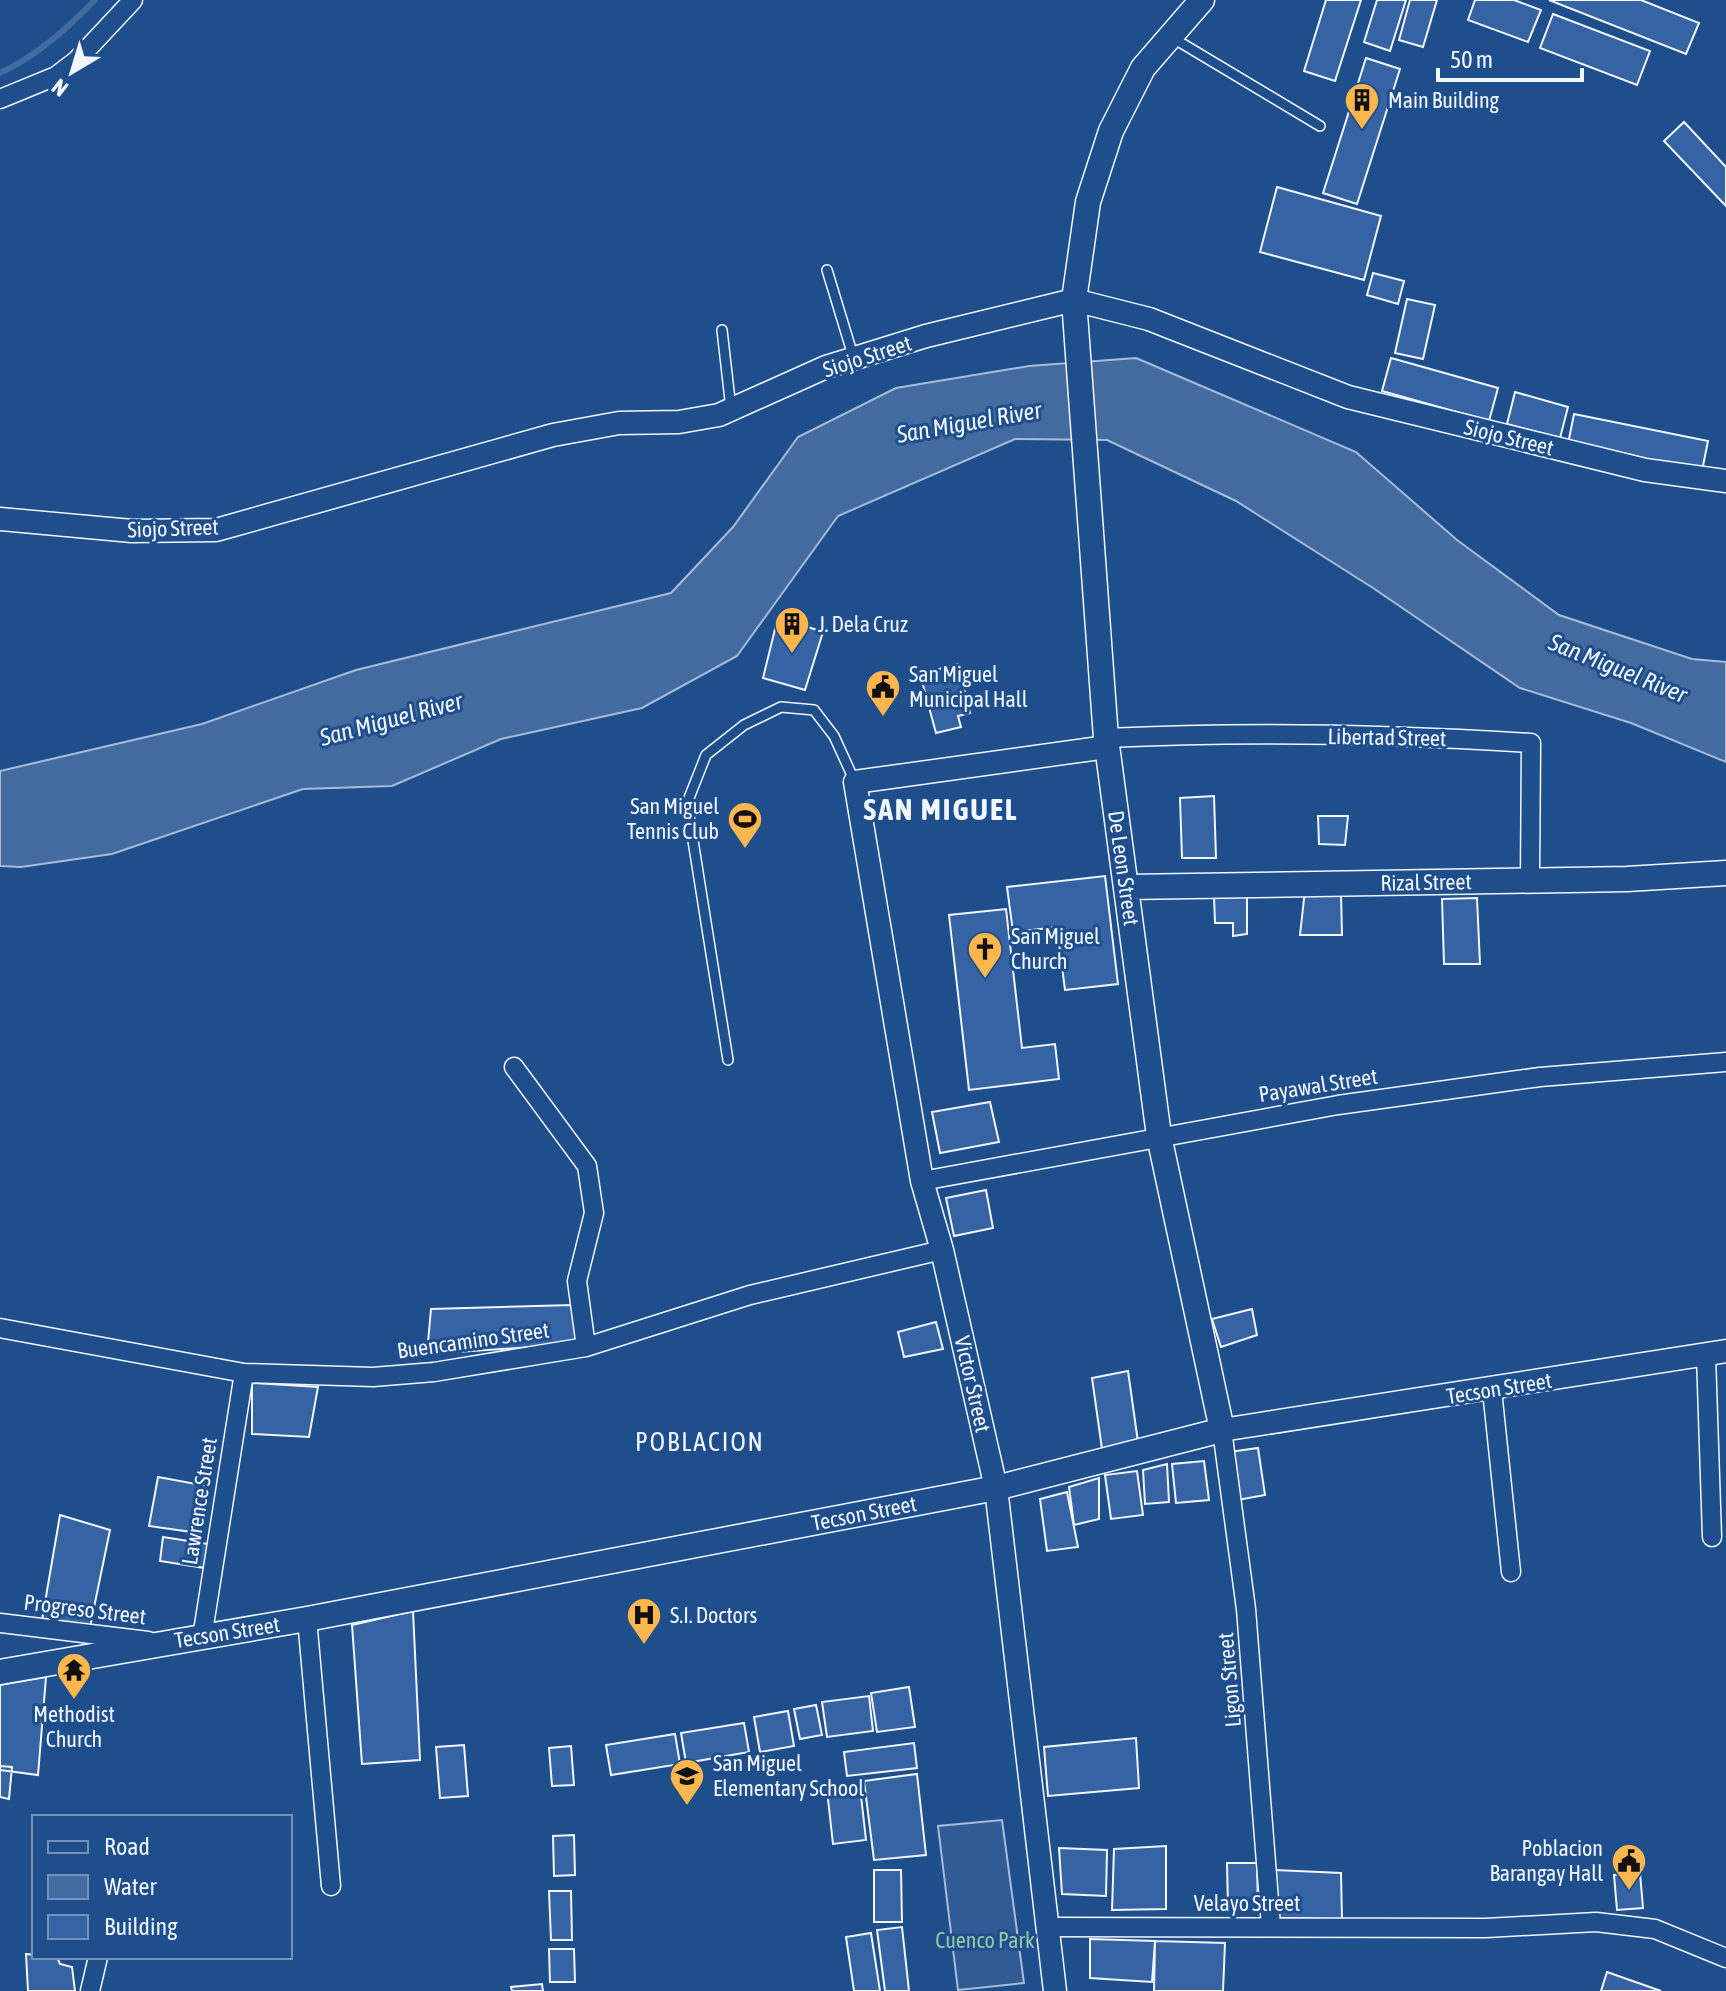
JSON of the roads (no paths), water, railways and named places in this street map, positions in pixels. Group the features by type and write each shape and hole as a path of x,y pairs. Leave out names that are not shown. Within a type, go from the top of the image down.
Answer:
{"main road":[{"name":"De Leon Street","path":"1202,0 1143,68 1111,131 1088,202 1074,306 1106,743 1159,1136 1222,1430"},
{"name":"Rizal Street","path":"1126,887 1530,880 1726,873"},
{"name":"Tecson Street","path":"0,1672 307,1619 996,1488 1222,1430"}],"street":[{"path":"0,99 56,76 77,60 133,0"},
{"name":"Siojo Street","path":"0,519 132,531 216,530 553,435 619,423 679,422 731,409 854,359 926,336 1074,306 1149,319 1348,397 1645,470 1726,481"},
{"name":"Libertad Street","path":"855,782 1106,743 1206,733 1531,743 1530,880"},
{"name":"Victor Street","path":"855,782 922,1181 942,1250 996,1488 1055,1991"},
{"name":"Payawal Street","path":"922,1181 1338,1105 1524,1079 1726,1062"},
{"path":"514,1067 587,1166 594,1213 577,1281 586,1347"},
{"name":"Buencamino Street","path":"0,1328 244,1373 327,1377 419,1374 586,1347 750,1295 942,1250"},
{"path":"1712,1537 1716,1353"},
{"name":"Tecson Street","path":"1222,1430 1716,1353"},
{"name":"Lawrence Street","path":"202,1638 244,1373"},
{"path":"1492,1390 1511,1572"},
{"name":"Ligon Street","path":"1222,1430 1246,1609 1271,1926"},
{"path":"307,1619 331,1886"},
{"name":"Progreso Street","path":"0,1623 165,1643"},
{"name":"Velayo Street","path":"1046,1927 1449,1927 1596,1922 1655,1929 1726,1958"},
{"path":"90,1991 98,1959"}],"lane":[{"path":"1170,37 1320,126"},
{"path":"827,270 854,359"},
{"path":"722,330 731,409"},
{"path":"728,1060 687,803 706,755 744,725 781,707 814,710 834,736 855,782"}],"water":[{"name":"San Miguel River","path":"1136,358 1356,452 1457,540 1559,615 1692,659 1726,662 1726,762 1631,723 1520,688 1373,588 1236,501 1107,440 1015,439 838,516 737,656 642,708 501,739 392,786 303,789 112,854 21,867 0,866 0,771 202,724 356,670 671,593 733,527 798,437 896,388 1029,366"}],"waterway":[{"path":"0,73 51,41 95,0"}],"place":[{"name":"Main Building","path":"1362,131"},
{"name":"J. Dela Cruz","path":"792,655"},
{"name":"San Miguel Municipal Hall","path":"883,718"},
{"name":"San Miguel Tennis Club","path":"745,850"},
{"name":"San Miguel Church","path":"985,980"},
{"name":"S.I. Doctors","path":"644,1646"},
{"name":"Methodist Church","path":"74,1701"},
{"name":"San Miguel Elementary School","path":"687,1807"},
{"name":"Poblacion Barangay Hall","path":"1629,1892"}],"district":[{"name":"SAN MIGUEL","path":"941,809"},
{"name":"POBLACION","path":"700,1442"}],"park label":[{"name":"Cuenco Park","path":"985,1940"}]}
